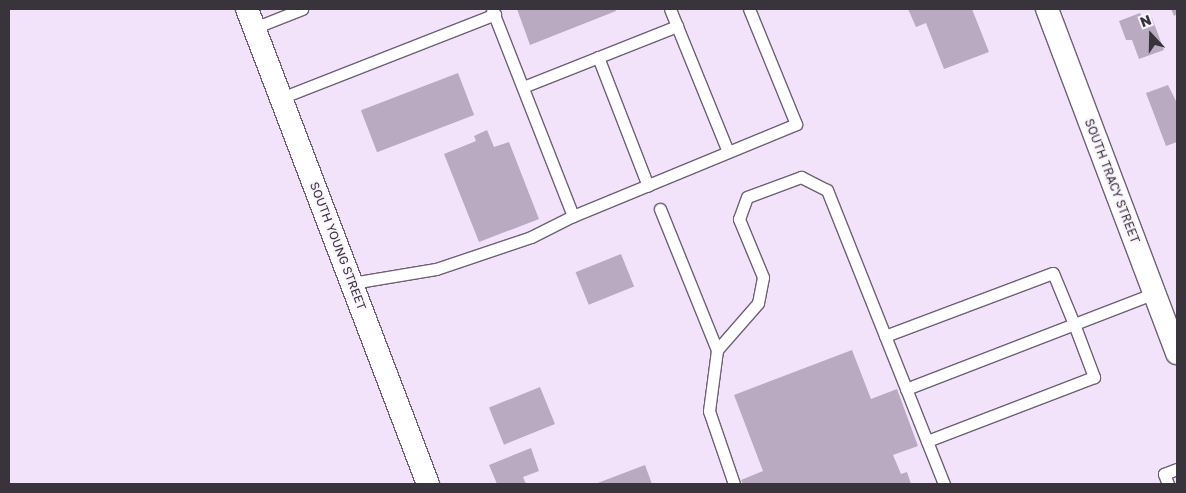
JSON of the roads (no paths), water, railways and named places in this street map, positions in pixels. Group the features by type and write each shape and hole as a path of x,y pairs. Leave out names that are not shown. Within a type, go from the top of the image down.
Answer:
{"street":[{"name":"SOUTH TRACY STREET","path":"1047,9 1177,353"},
{"name":"SOUTH YOUNG STREET","path":"250,18 428,484"}],"lane":[{"path":"250,18 302,9"},
{"path":"670,9 728,152"},
{"path":"352,283 436,269 531,237 573,216 796,124 750,9"},
{"path":"281,98 493,11 573,216"},
{"path":"523,87 677,26"},
{"path":"598,57 648,186"},
{"path":"717,350 758,303 763,277 739,219 747,198 801,177 827,190 944,484"},
{"path":"660,209 717,350 709,411 734,484"},
{"path":"885,336 1053,273 1074,324 1094,377 927,441"},
{"path":"906,389 1155,293"},
{"path":"1168,484 1164,474 1177,469"}]}
